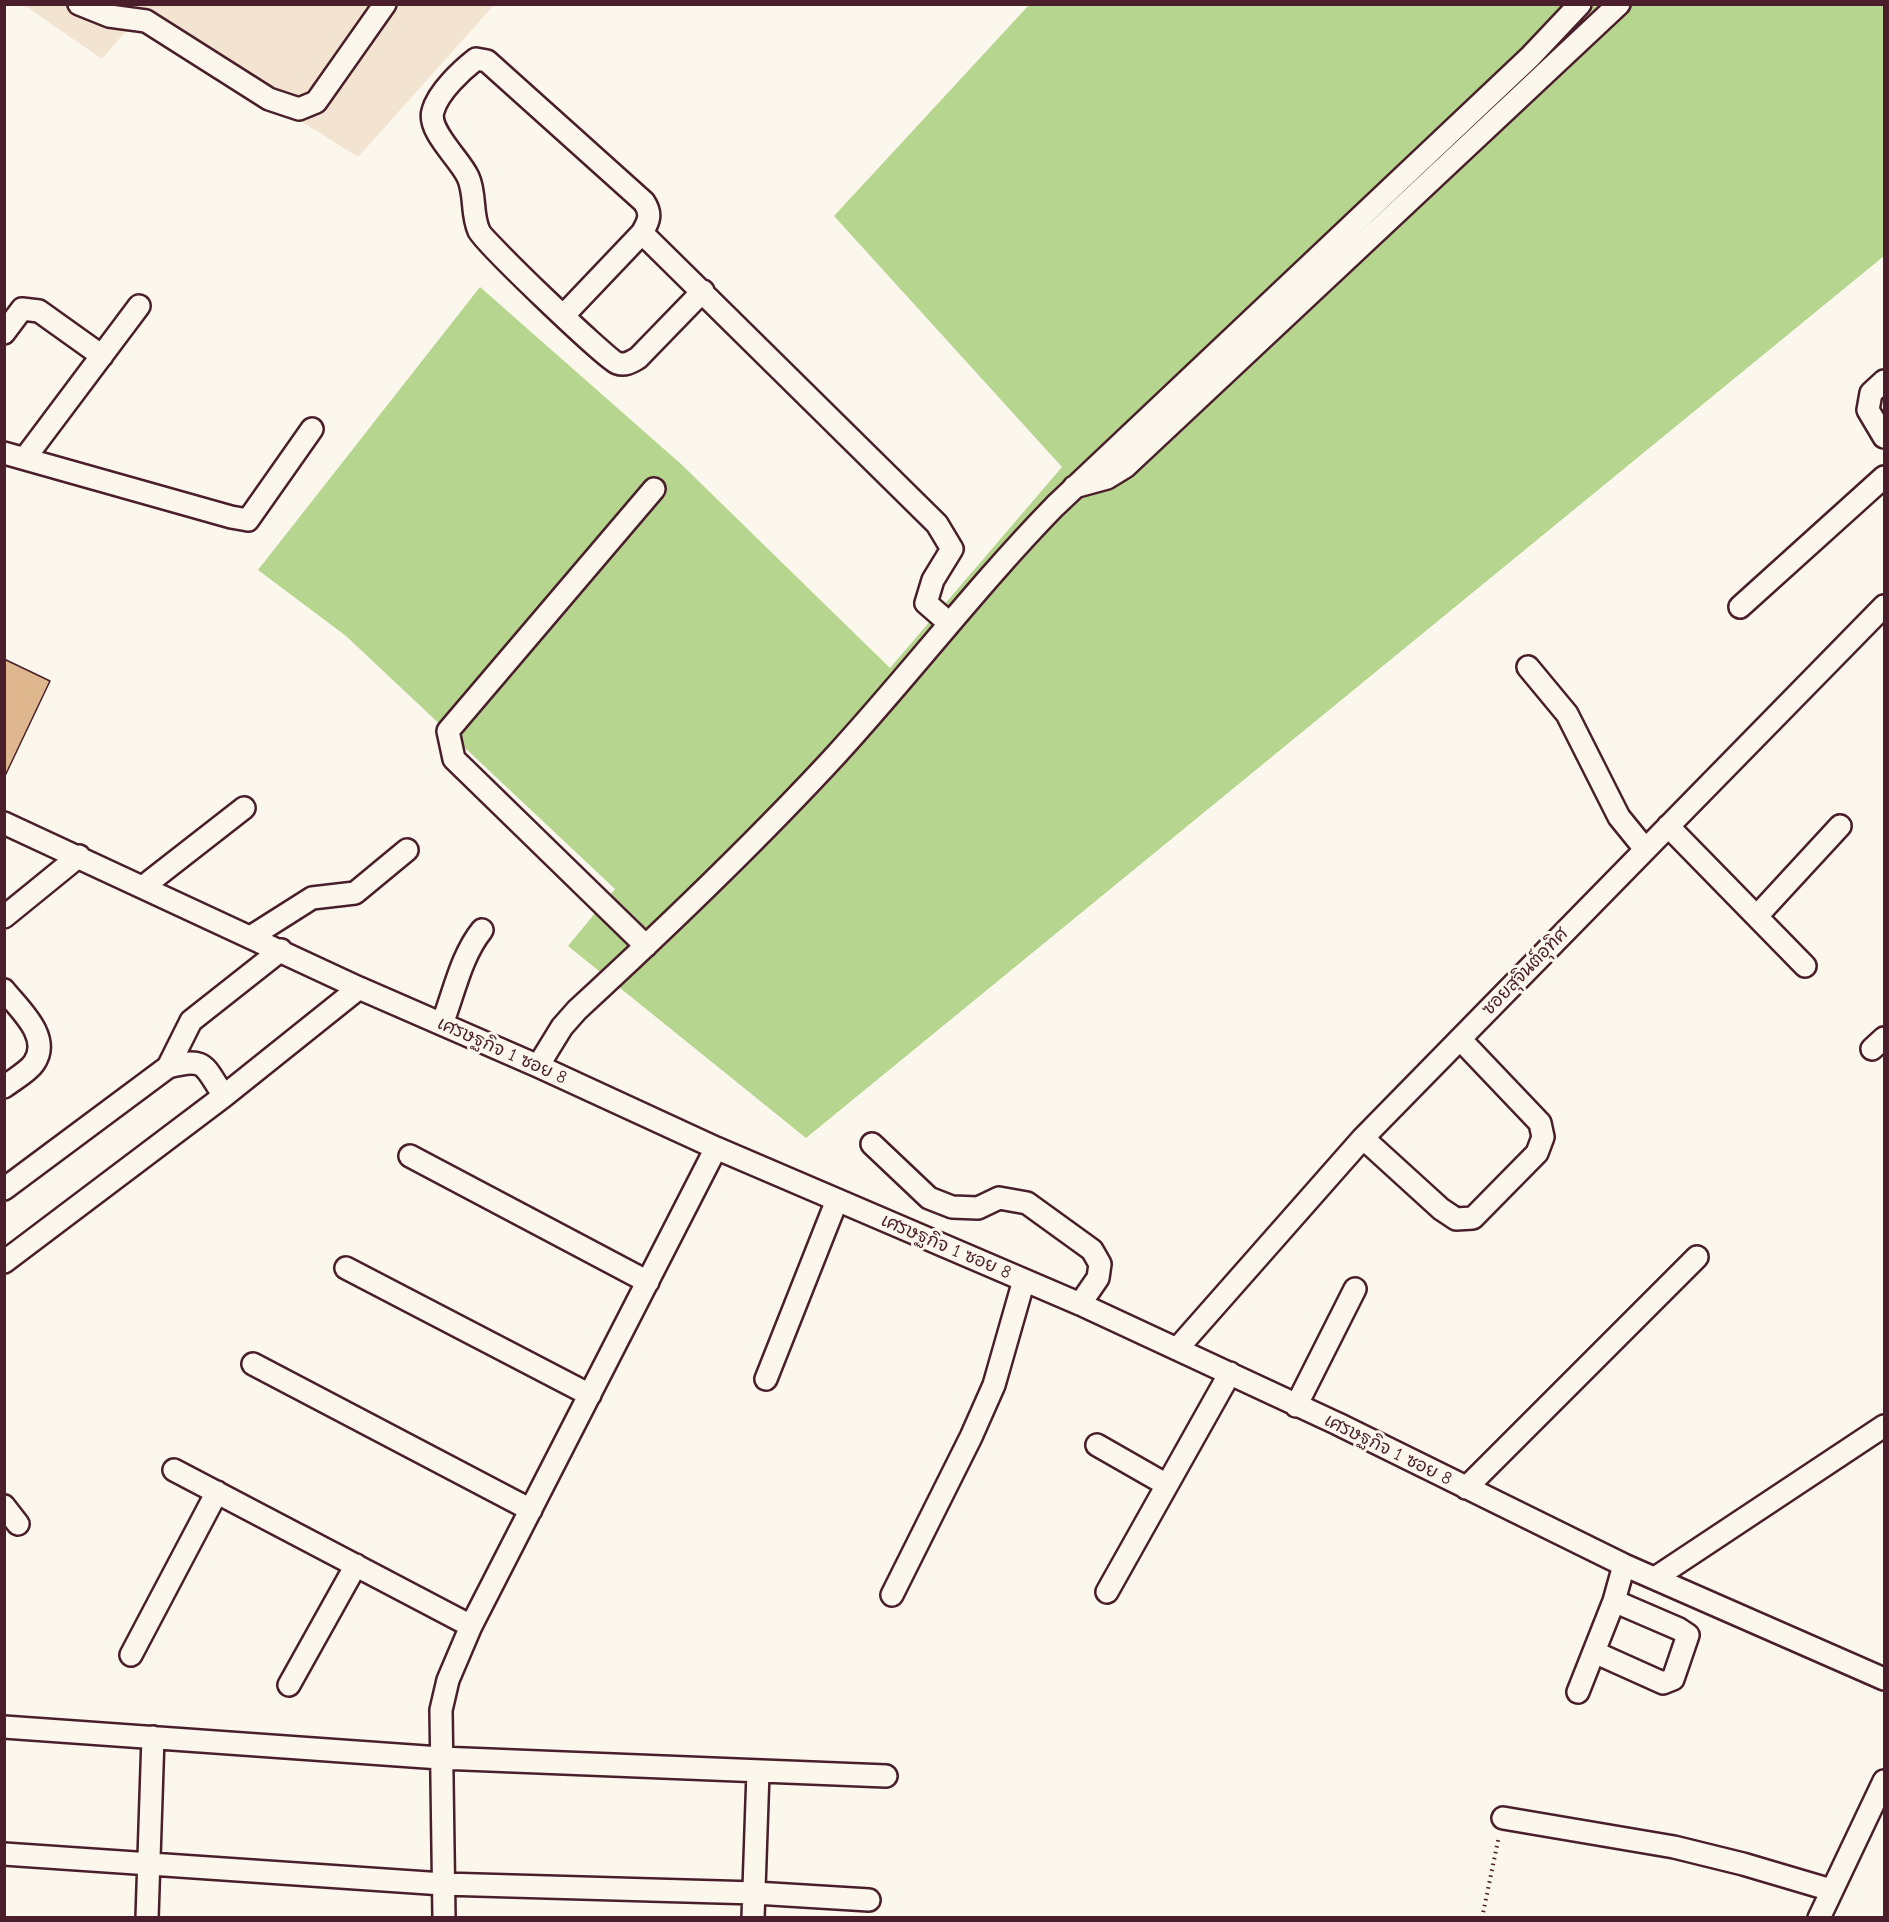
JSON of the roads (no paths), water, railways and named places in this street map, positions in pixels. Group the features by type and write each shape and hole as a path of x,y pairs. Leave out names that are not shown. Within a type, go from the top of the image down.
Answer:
{"street":[{"path":"79,4 109,16 146,21 269,99 299,109 316,102 385,4"},
{"path":"538,1066 562,1027 577,1010 746,849 836,755 1003,559 1074,487 1530,57 1580,4"},
{"path":"1074,487 1107,478 1125,467 1618,4"},
{"path":"564,315 642,233 649,221 649,210 644,202 487,61 476,59 439,98 432,111 432,123 469,178 479,233 604,355 617,363 628,364 638,358 703,291"},
{"path":"642,233 937,524 952,549 933,580 926,603 949,623"},
{"path":"25,458 140,306"},
{"path":"4,333 22,309 39,311 102,356"},
{"path":"1884,381 1871,393 1868,410 1884,437"},
{"path":"4,453 248,520 312,429"},
{"path":"1740,607 1884,477"},
{"path":"646,946 454,759 448,731 654,489"},
{"name":"ซอยสุจินต์อุทิศ","path":"1177,1349 1363,1138 1884,606"},
{"path":"1528,667 1567,714 1619,817 1645,849"},
{"path":"144,886 244,808"},
{"name":"เศรษฐกิจ 1 ซอย 8","path":"4,823 252,936 359,988 538,1066 716,1148 1080,1304 1230,1373 1624,1564 1884,1680"},
{"path":"1757,916 1840,825"},
{"path":"1668,826 1805,966"},
{"path":"252,936 312,898 355,893 407,850"},
{"path":"4,917 79,856"},
{"path":"442,1023 464,963 474,940 482,930"},
{"path":"168,1067 191,1021 281,950"},
{"path":"4,1262 224,1096 359,988"},
{"path":"4,990 33,1026 40,1044 34,1063 4,1087"},
{"path":"1363,1138 1441,1209 1456,1219 1473,1218 1537,1154 1543,1137 1540,1122 1460,1039"},
{"path":"4,1188 168,1067 191,1061 204,1065 224,1096"},
{"path":"872,1144 929,1198 952,1207 978,1208 999,1198 1027,1203 1092,1250 1100,1264 1098,1278 1080,1304"},
{"path":"444,1917 440,1758 441,1710 445,1690 471,1626 716,1148"},
{"path":"410,1156 648,1282"},
{"path":"765,1379 837,1200"},
{"path":"1466,1488 1696,1257"},
{"path":"345,1268 590,1395"},
{"path":"892,1595 971,1437 994,1385 1024,1280"},
{"path":"1296,1406 1355,1289"},
{"path":"253,1364 531,1510"},
{"path":"1107,1592 1230,1373"},
{"path":"1655,1578 1884,1426"},
{"path":"1097,1445 1167,1485"},
{"path":"174,1470 471,1626"},
{"path":"131,1655 217,1492"},
{"path":"4,1506 18,1524"},
{"path":"1578,1692 1614,1601 1624,1564"},
{"path":"289,1685 356,1565"},
{"path":"1594,1652 1663,1683 1673,1679 1688,1635 1680,1629 1614,1601"},
{"path":"4,1727 440,1758 886,1776"},
{"path":"147,1917 153,1737"},
{"path":"753,1917 758,1772"},
{"path":"1819,1917 1884,1781"},
{"path":"1503,1818 1674,1847 1831,1890"},
{"path":"4,1854 443,1884 755,1893 869,1900"}]}
